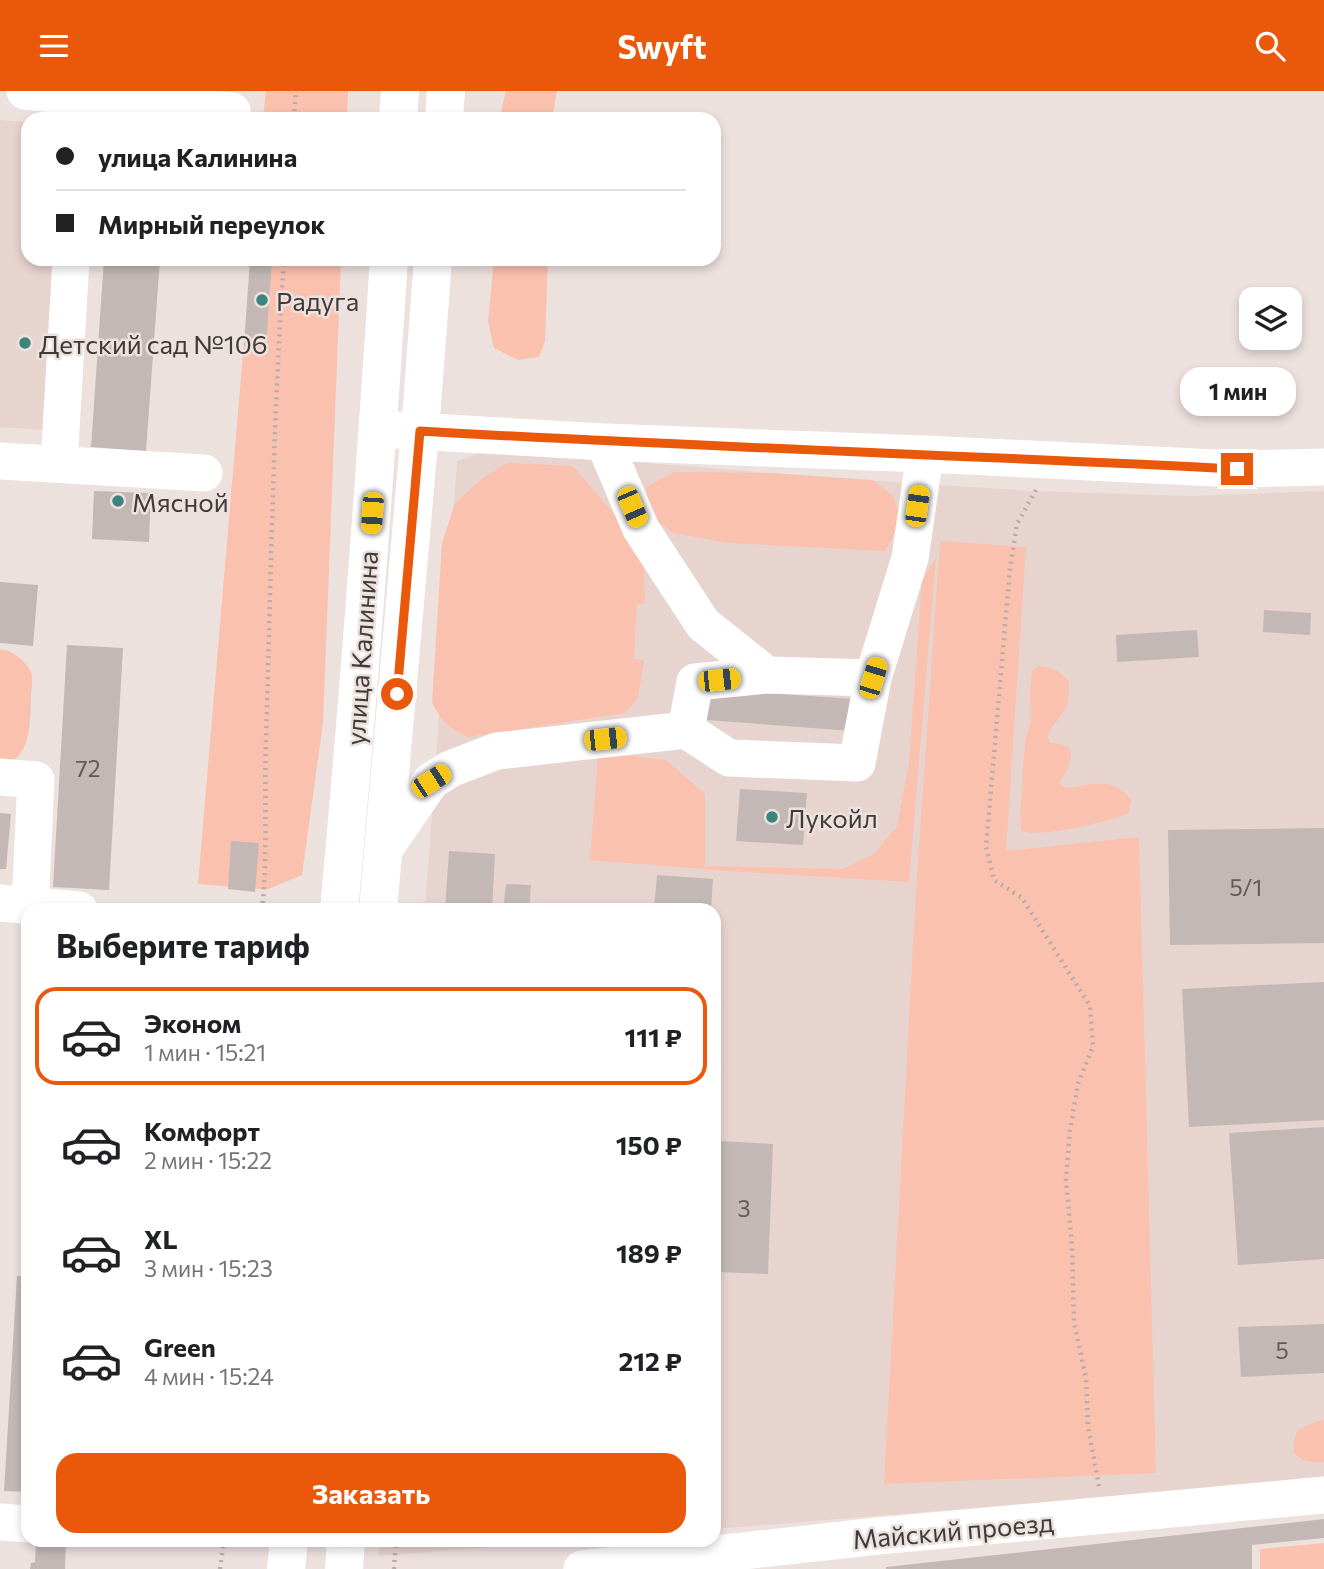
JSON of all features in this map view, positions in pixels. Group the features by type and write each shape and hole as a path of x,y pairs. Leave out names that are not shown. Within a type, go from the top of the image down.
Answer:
{"highway":[{"path":"398,112 400,91"},
{"path":"444,112 446,91"},
{"name":"улица Калинина","path":"340,903 389,266"},
{"name":"улица Калинина","path":"379,903 432,266"},
{"path":"286,1569 288,1547"},
{"path":"344,1569 346,1547"}],"street":[{"path":"25,91 80,102 232,111"},
{"path":"59,464 71,266"},
{"path":"378,429 604,442 1237,469 1324,467"},
{"path":"604,442 641,529 703,624 767,675"},
{"path":"383,851 431,781 450,769 498,751 686,730 729,758 858,763 873,678 909,558 925,454"},
{"path":"0,461 204,473"},
{"path":"686,730 695,682 767,675 873,678"},
{"path":"0,777 36,780 15,904"},
{"name":"Майский проезд","path":"581,1569 878,1536 1324,1495"},
{"path":"0,1522 21,1524"},
{"path":"579,1547 581,1569"}],"path":[{"path":"294,112 296,91"},
{"path":"232,111 241,112"},
{"path":"263,903 266,873 265,760 278,347 284,266"},
{"path":"1062,461 1035,491 1017,524 1010,568 986,847 994,880 1022,898 1090,1006 1093,1046 1078,1084 1070,1129 1066,1180 1072,1246 1074,1322 1086,1378 1088,1426 1103,1515"},
{"path":"220,1569 223,1547"},
{"path":"394,1569 396,1547"}],"shaded area":[{"path":"266,91 348,91 347,112 264,112"},
{"path":"506,91 557,91 553,112 501,112"},
{"name":"Детский сад №106","path":"0,120 21,122 21,266 56,266 46,430 0,427"},
{"path":"250,266 341,266 323,723 302,875 266,890 198,884"},
{"path":"493,266 548,266 545,341 539,357 518,360 494,348 488,321"},
{"path":"489,450 832,478 1035,491 1191,496 1324,491 1324,1480 721,1528 721,903 425,903 457,461"},
{"path":"507,463 573,466 643,548 645,604 637,604 634,659 644,660 638,698 625,713 468,737 447,724 432,703 442,543 455,503 484,477"},
{"path":"674,472 770,473 873,480 893,496 902,520 885,551 730,543 673,533 649,515 646,487"},
{"path":"940,541 1026,547 1006,851 1139,837 1156,1473 884,1484 916,890"},
{"path":"936,557 909,882 590,860 598,755 666,760 705,794 705,866 843,869 874,854 897,826 909,763 922,581"},
{"path":"0,649 24,662 30,670 32,680 29,728 24,748 10,762 0,764"},
{"path":"1038,666 1055,670 1069,681 1066,705 1047,735 1050,743 1060,744 1070,751 1070,762 1060,782 1062,786 1099,784 1116,787 1131,800 1129,813 1090,825 1057,831 1042,833 1021,830 1022,774 1026,737 1031,720 1032,671"},
{"path":"1324,1420 1324,1462 1304,1460 1294,1453 1297,1431"},
{"path":"1324,1543 1324,1569 1260,1569 1260,1549"},
{"path":"380,1547 492,1547 379,1556"}],"building":[{"path":"104,266 159,266 146,451 91,447"},
{"path":"250,266 272,266 266,347 244,346"},
{"path":"94,491 151,493 149,542 92,539"},
{"path":"0,582 38,585 33,646 0,643"},
{"path":"1264,610 1311,613 1310,635 1263,632"},
{"path":"1197,630 1199,657 1117,662 1116,635"},
{"path":"67,645 123,648 109,890 53,887"},
{"path":"708,689 854,699 852,731 706,720"},
{"name":"Лукойл","path":"740,789 807,793 803,845 736,841"},
{"path":"0,813 11,814 6,869 0,869"},
{"path":"1324,828 1324,943 1170,945 1168,830"},
{"path":"231,841 259,843 255,892 228,889"},
{"path":"449,851 495,854 492,903 445,903"},
{"path":"657,875 713,879 711,903 655,903"},
{"path":"506,884 531,885 530,903 504,903"},
{"path":"1324,982 1324,1120 1189,1127 1182,989"},
{"path":"1324,1127 1324,1259 1238,1265 1229,1133"},
{"path":"721,1141 773,1144 768,1274 721,1272"},
{"path":"17,1276 21,1276 21,1492 4,1491"},
{"path":"1324,1324 1324,1373 1241,1377 1238,1327"},
{"path":"1324,1519 1324,1538 1252,1545 1252,1569 886,1569 886,1567"},
{"path":"36,1547 66,1547 65,1569 30,1569 31,1563 35,1562"}],"place":[{"name":"Радуга","path":"262,300"},
{"name":"Детский сад №106","path":"25,343"},
{"name":"Мясной","path":"118,501"},
{"name":"Лукойл","path":"772,817"}],"route":[{"path":"397,694 420,431 604,442 1237,469"}]}
